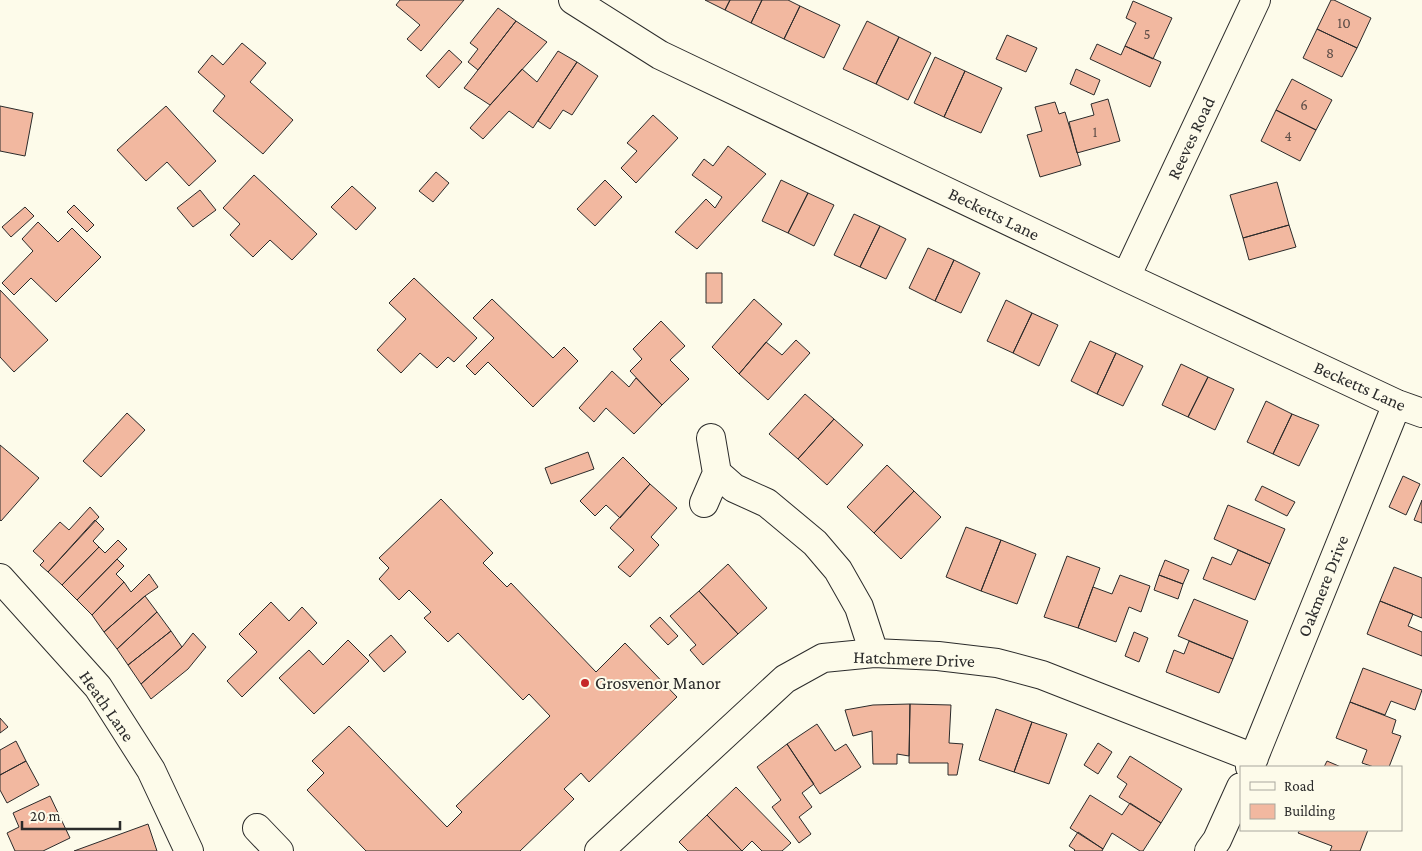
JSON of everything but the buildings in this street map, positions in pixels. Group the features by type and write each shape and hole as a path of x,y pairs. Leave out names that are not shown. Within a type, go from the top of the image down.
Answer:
{"street":[{"name":"Becketts Lane","path":"573,0 660,55 1126,277 1422,414"},
{"name":"Reeves Road","path":"1126,277 1256,0"},
{"name":"Oakmere Drive","path":"1252,763 1397,404"},
{"path":"711,438 718,473 734,488 767,503 815,543 838,570 859,607 874,653"},
{"path":"704,503 718,473"},
{"name":"Heath Lane","path":"0,578 98,687 151,770 189,851"},
{"name":"Hatchmere Drive","path":"616,845 785,679 824,658 874,653 938,656 997,664 1042,675 1252,763"},
{"path":"1209,851 1217,840 1240,789"},
{"path":"257,828 279,851"}],"place":[{"name":"Grosvenor Manor","path":"585,683"}]}
